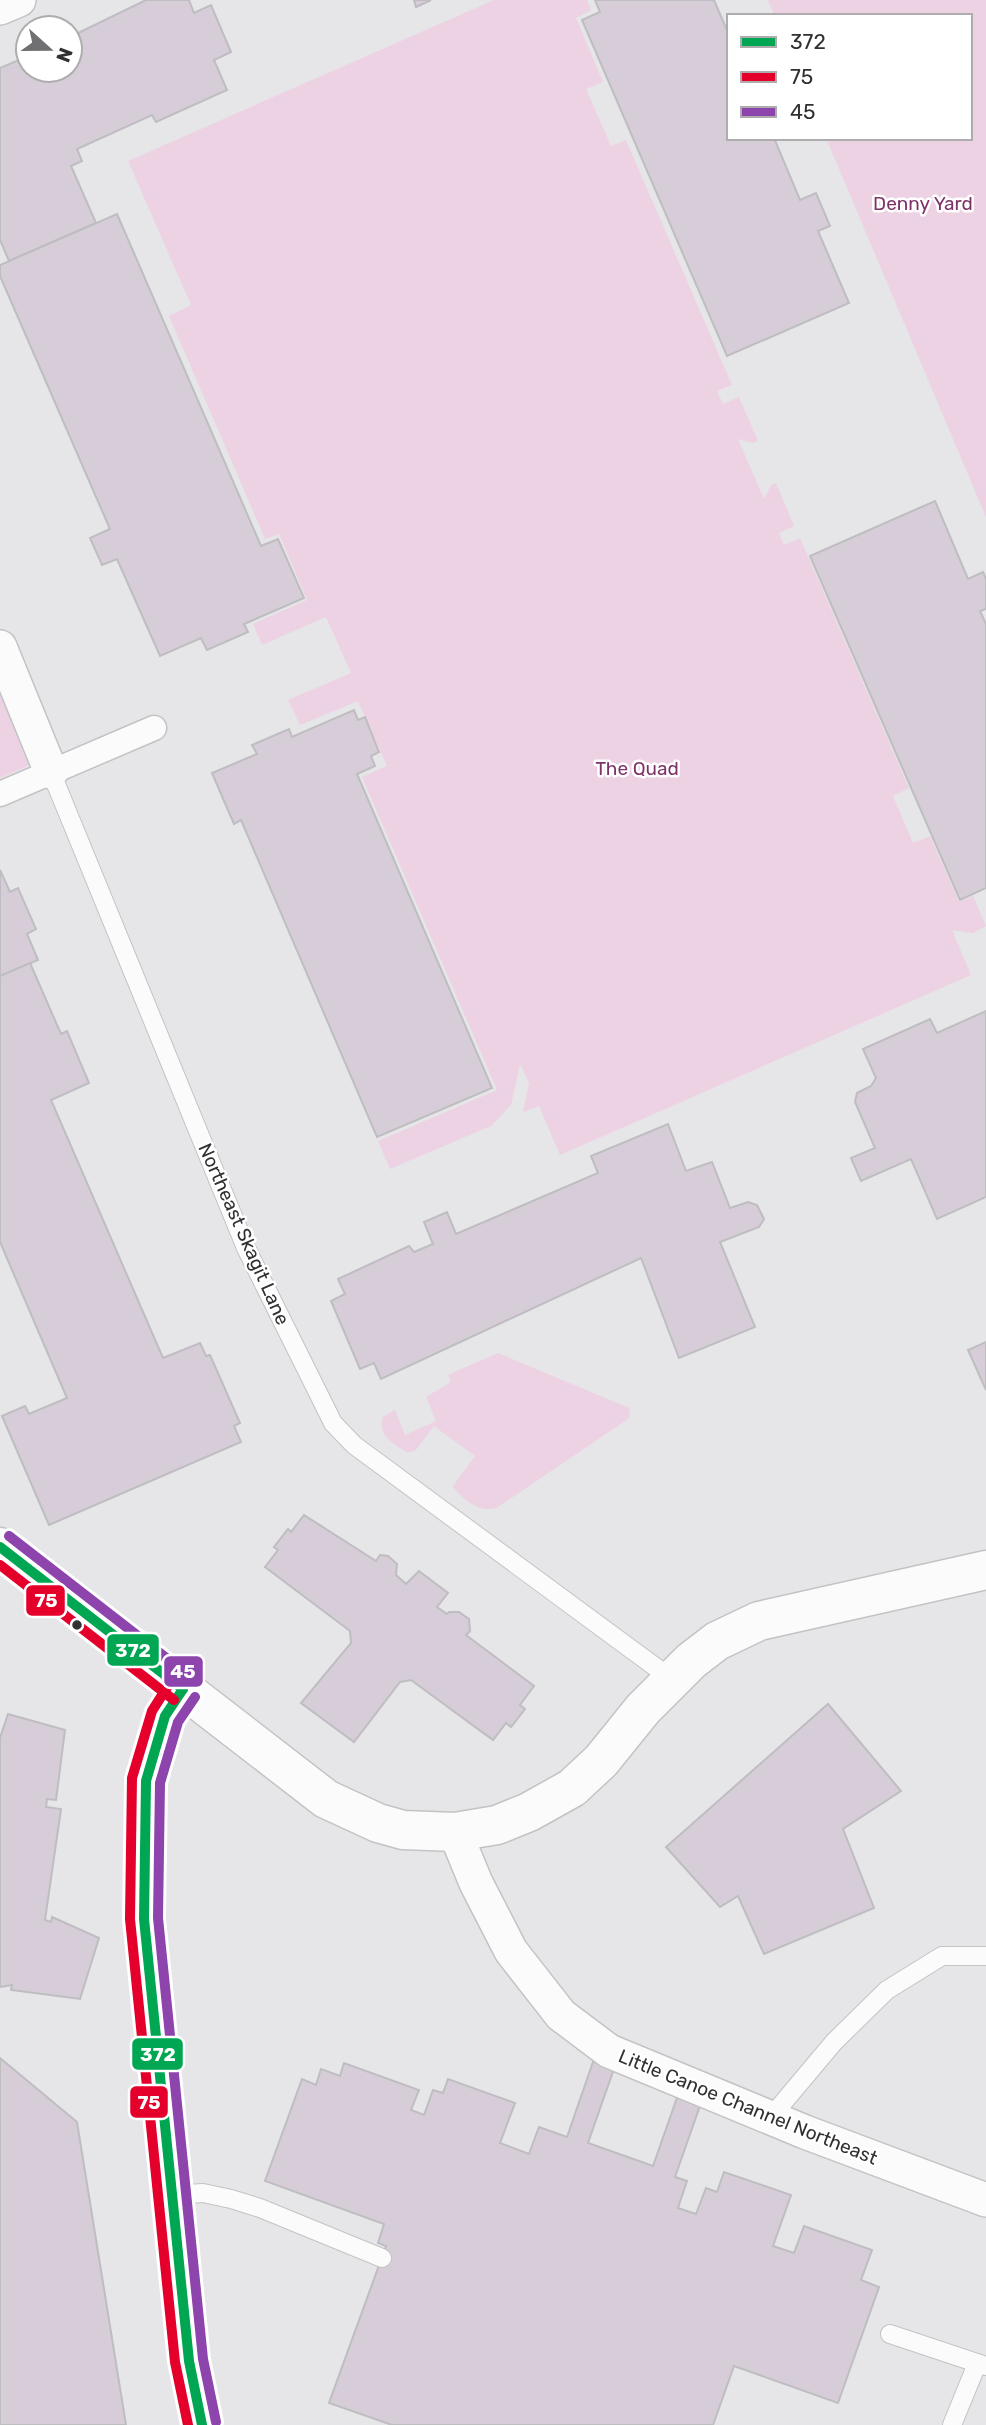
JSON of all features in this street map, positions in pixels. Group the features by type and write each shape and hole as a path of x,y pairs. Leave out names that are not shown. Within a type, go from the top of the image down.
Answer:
{"street":[{"path":"0,8 19,0"},
{"name":"Northeast Skagit Lane","path":"0,647 51,772"},
{"path":"0,794 154,728"},
{"path":"0,1547 326,1799 393,1828 455,1832 497,1825 529,1812 572,1788 601,1761 643,1709 691,1661 717,1641 759,1621 986,1570"},
{"path":"183,1689 164,1716 146,1781 145,1919 189,2361 202,2425"},
{"name":"Little Canoe Channel Northeast","path":"455,1832 476,1883 511,1951 561,2015 609,2051 771,2118 986,2200"}],"lane":[{"name":"Northeast Skagit Lane","path":"51,772 246,1248 333,1423 354,1445 673,1680"},
{"path":"771,2118 834,2042 887,1990 942,1956 986,1956"},
{"path":"173,2195 203,2193 251,2205 382,2258"},
{"path":"890,2333 982,2365 952,2425"}],"green space":[{"name":"The Quad","path":"494,0 587,0 591,10 576,18 603,82 586,89 611,146 626,140 732,385 717,391 723,404 739,397 758,441 753,443 738,439 764,499 771,485 776,483 794,526 779,533 784,545 800,538 909,788 893,796 913,843 930,836 959,902 973,896 986,926 973,933 952,930 971,975 560,1155 539,1106 523,1112 529,1083 520,1064 511,1105 491,1126 390,1169 378,1141 497,1090 362,777 387,766 358,701 300,725 288,700 351,673 326,617 262,645 253,624 307,600 279,534 265,539 169,316 191,305 128,161"},
{"name":"Denny Yard","path":"768,0 986,0 986,517 827,140 972,140 972,14 774,14"},
{"path":"0,681 34,763 0,778"},
{"path":"498,1353 629,1408 630,1414 628,1419 498,1507 485,1509 468,1502 453,1486 475,1456 434,1426 416,1450 408,1453 388,1439 382,1429 382,1423 383,1417 395,1410 405,1435 436,1421 426,1397 451,1382 448,1375"}],"building":[{"path":"146,0 189,0 194,13 211,5 231,52 214,60 227,90 156,122 152,115 77,149 82,161 71,166 96,223 9,261 0,240 0,68 14,62 14,84 84,84 84,30"},
{"path":"414,0 431,0 416,7"},
{"path":"595,0 714,0 727,30 727,140 775,140 800,200 816,193 830,226 818,231 849,303 727,356 582,20 600,12"},
{"path":"117,214 261,546 278,539 304,598 244,624 248,632 207,650 201,638 160,656 117,559 102,565 90,538 110,529 0,276 0,265"},
{"path":"935,501 968,579 983,572 986,579 986,609 980,611 986,624 986,888 960,900 810,556"},
{"path":"354,710 358,720 365,717 379,752 371,756 375,766 357,774 492,1088 377,1137 241,820 234,824 212,773 257,754 252,745 289,729 292,737"},
{"path":"0,870 10,892 18,888 36,929 27,934 38,960 0,976"},
{"path":"30,963 61,1034 67,1031 89,1083 51,1100 163,1358 200,1343 206,1356 210,1355 240,1423 234,1426 241,1442 49,1525 2,1416 25,1406 29,1414 67,1398 0,1242 0,976"},
{"path":"986,1011 986,1197 937,1219 911,1159 861,1181 851,1158 875,1148 855,1102 857,1093 871,1086 876,1078 863,1049 930,1019 937,1033"},
{"path":"668,1124 686,1171 712,1162 730,1208 748,1202 757,1205 764,1219 759,1227 720,1242 755,1327 679,1358 641,1258 381,1379 374,1363 360,1369 331,1301 345,1294 338,1279 409,1246 414,1252 433,1244 424,1222 447,1212 456,1234 598,1173 591,1156"},
{"path":"986,1342 986,1390 968,1350"},
{"path":"304,1515 376,1561 380,1555 388,1556 397,1564 396,1575 406,1584 419,1571 448,1593 437,1607 447,1614 459,1612 469,1619 470,1631 466,1635 534,1686 520,1705 525,1709 511,1727 506,1723 493,1740 411,1680 400,1682 354,1742 301,1703 351,1643 350,1631 265,1567 278,1550 274,1547 288,1529 291,1532"},
{"path":"828,1704 901,1791 843,1829 874,1908 764,1954 738,1896 720,1907 666,1847"},
{"path":"8,1714 65,1730 56,1800 47,1799 46,1807 61,1809 45,1920 51,1922 52,1917 99,1938 80,1999 11,1990 12,1985 0,1987 0,1738"},
{"path":"0,2058 77,2122 126,2425 0,2425"},
{"path":"594,2059 615,2066 588,2143 653,2166 679,2092 702,2100 675,2177 687,2181 678,2208 696,2214 706,2188 717,2192 724,2172 791,2195 773,2246 794,2253 804,2226 872,2250 861,2280 879,2287 838,2403 734,2366 713,2425 392,2425 329,2403 386,2246 378,2243 384,2224 265,2181 302,2079 316,2085 321,2069 340,2076 344,2063 419,2090 411,2110 424,2115 433,2090 443,2093 448,2079 515,2103 500,2143 529,2154 539,2127 567,2137"}],"transit line":[{"name":"45","path":"9,1536 192,1678"},
{"name":"372","path":"0,1547 183,1689"},
{"name":"75","path":"0,1565 174,1700"},
{"name":"75","path":"171,1681 152,1711 132,1778 130,1919 175,2362 188,2425"},
{"name":"372","path":"183,1689 165,1716 146,1781 144,1919 189,2361 202,2425"},
{"name":"45","path":"195,1697 178,1722 160,1783 158,1918 203,2359 216,2422"}]}
